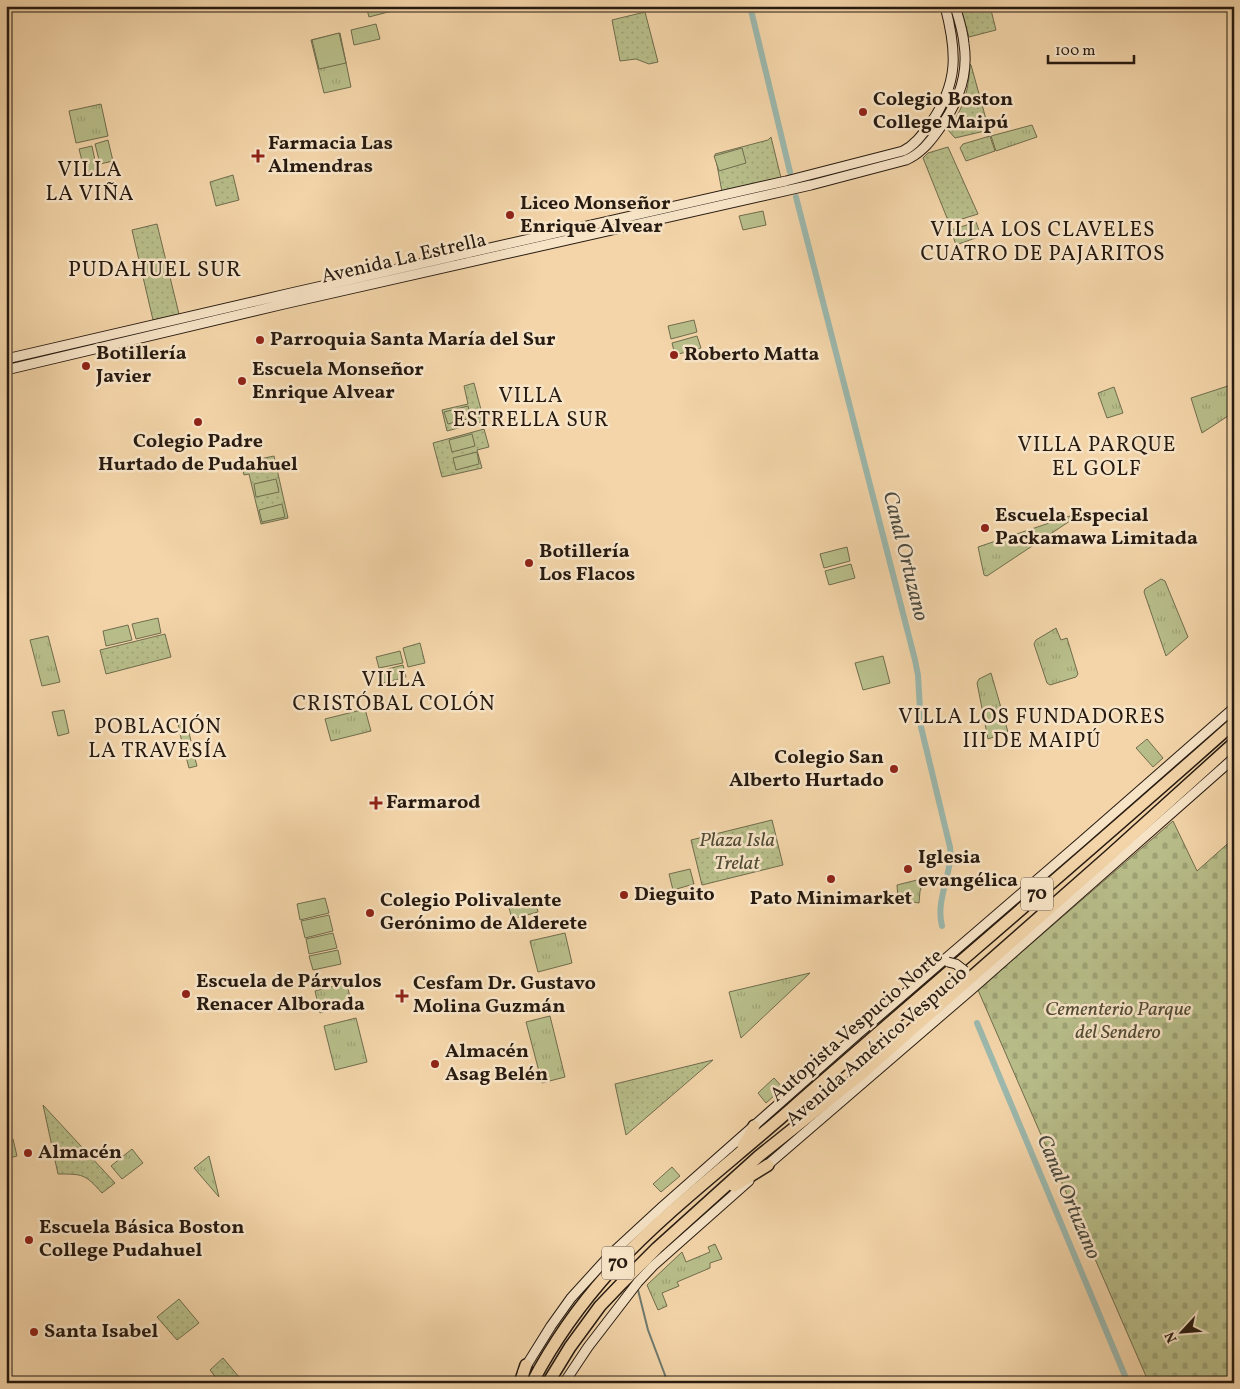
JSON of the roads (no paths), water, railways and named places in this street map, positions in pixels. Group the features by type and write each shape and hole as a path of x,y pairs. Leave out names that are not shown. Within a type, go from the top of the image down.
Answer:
{"highway":[{"name":"Autopista Vespucio Norte","path":"532,1383 566,1326 613,1268 643,1238 1234,723"},
{"name":"Autopista Vespucio Norte","path":"548,1383 580,1332 611,1294 701,1208 759,1156 859,1076 1234,743"},
{"path":"728,1163 745,1142 754,1126"},
{"path":"701,1208 768,1165"},
{"path":"518,1383 526,1365"}],"main road":[{"name":"Avenida La Estrella","path":"6,359 808,175 903,150 920,138 945,101 951,83 953,45 945,6"},
{"name":"Avenida La Estrella","path":"6,370 284,304 811,185 906,160 918,153 930,141 949,114 958,95 963,77 965,57 964,44 955,6"},
{"name":"Avenida Américo Vespucio","path":"526,1365 571,1298 607,1258 649,1218 945,962 1234,708"},
{"name":"Avenida Américo Vespucio","path":"564,1383 588,1346 638,1282 653,1266 1234,758"},
{"path":"945,962 956,964 965,971"}],"waterway":[{"name":"Canal Ortuzano","path":"750,6 790,172"},
{"name":"Canal Ortuzano","path":"796,197 915,660 918,675 921,727 950,847 949,867 942,896 940,916 942,926"},
{"name":"Canal Ortuzano","path":"977,1023 1128,1383"},
{"path":"638,1290 648,1330 668,1383"}],"place":[{"name":"Colegio Boston College Maipú","path":"863,112"},
{"name":"Farmacia Las Almendras","path":"258,156"},
{"name":"Liceo Monseñor Enrique Alvear","path":"510,215"},
{"name":"Parroquia Santa María del Sur","path":"260,340"},
{"name":"Roberto Matta","path":"674,355"},
{"name":"Botillería Javier","path":"86,366"},
{"name":"Escuela Monseñor Enrique Alvear","path":"242,381"},
{"name":"Colegio Padre Hurtado de Pudahuel","path":"198,422"},
{"name":"Escuela Especial Packamawa Limitada","path":"985,528"},
{"name":"Botillería Los Flacos","path":"529,563"},
{"name":"Colegio San Alberto Hurtado","path":"894,769"},
{"name":"Farmarod","path":"376,803"},
{"name":"Iglesia evangélica","path":"908,869"},
{"name":"Pato Minimarket","path":"831,879"},
{"name":"Dieguito","path":"624,895"},
{"name":"Colegio Polivalente Gerónimo de Alderete","path":"370,913"},
{"name":"Escuela de Párvulos Renacer Alborada","path":"186,994"},
{"name":"Cesfam Dr. Gustavo Molina Guzmán","path":"402,996"},
{"name":"Almacén Asag Belén","path":"435,1064"},
{"name":"Almacén","path":"28,1153"},
{"name":"Escuela Básica Boston College Pudahuel","path":"29,1240"},
{"name":"Santa Isabel","path":"34,1332"}],"district":[{"name":"VILLA LA VIÑA","path":"90,182"},
{"name":"VILLA LOS CLAVELES CUATRO DE PAJARITOS","path":"1043,242"},
{"name":"PUDAHUEL SUR","path":"155,270"},
{"name":"VILLA ESTRELLA SUR","path":"531,408"},
{"name":"VILLA PARQUE EL GOLF","path":"1097,457"},
{"name":"VILLA CRISTÓBAL COLÓN","path":"394,692"},
{"name":"VILLA LOS FUNDADORES III DE MAIPÚ","path":"1032,729"},
{"name":"POBLACIÓN LA TRAVESÍA","path":"158,739"}],"park label":[{"name":"Plaza Isla Trelat","path":"737,852"},
{"name":"Cementerio Parque del Sendero","path":"1118,1022"}]}
